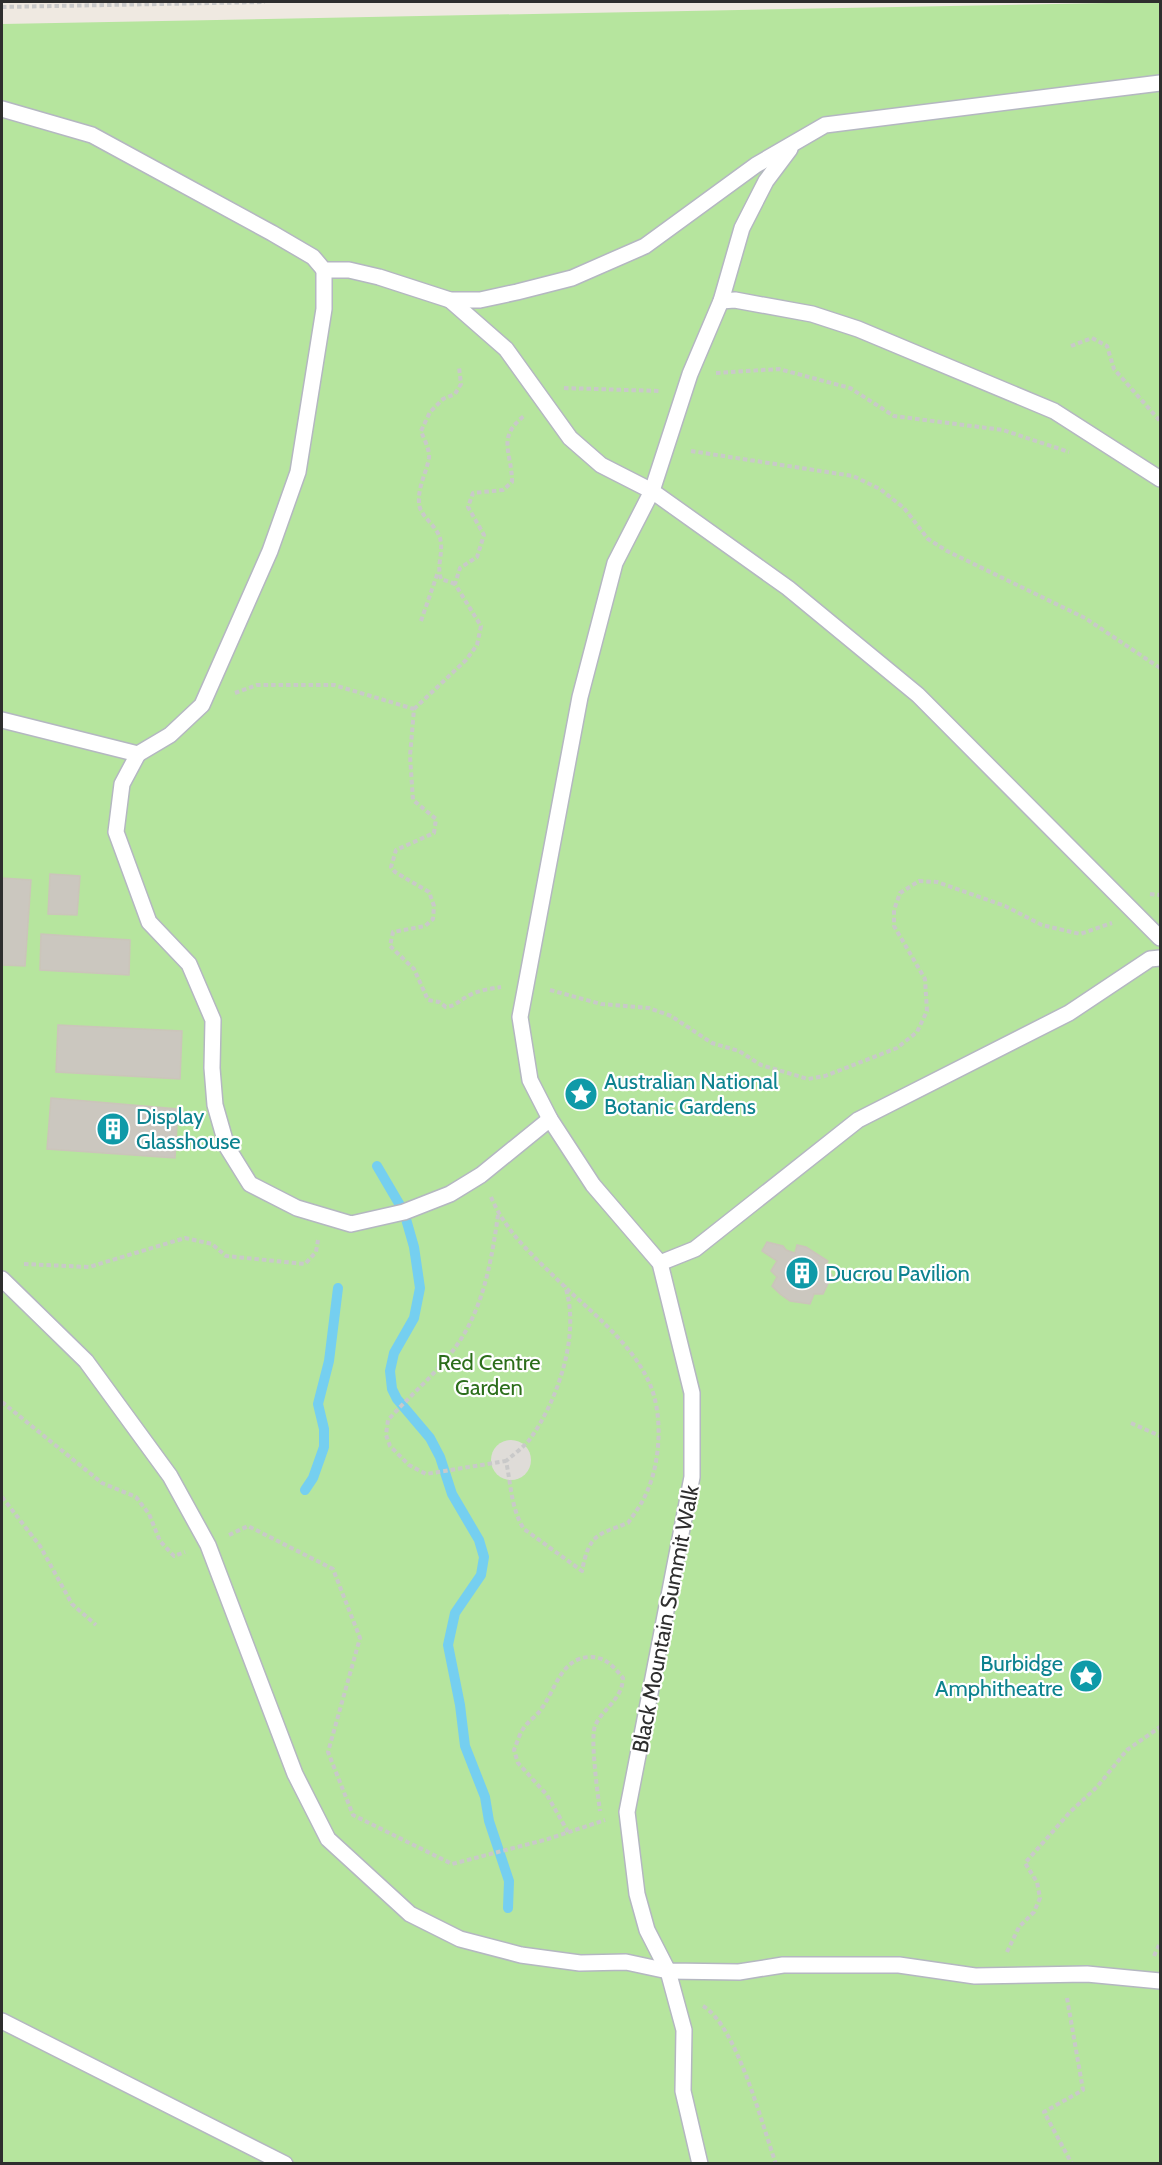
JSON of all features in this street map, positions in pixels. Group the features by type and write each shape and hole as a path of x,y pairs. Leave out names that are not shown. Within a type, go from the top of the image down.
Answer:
{"lane":[{"path":"324,270 349,270 379,277 450,300 480,300 572,278 645,246 756,165 825,125 1161,83"},
{"path":"2,110 92,135 313,257 324,270 324,309 298,472 270,551 202,705 170,735 138,754 122,784 116,832 149,922 189,964 213,1020 212,1068 215,1105 227,1147 250,1184 297,1209 351,1224 404,1212 450,1194 481,1174 550,1119"},
{"path":"795,142 766,181 742,228 721,302 688,380 652,491 615,563 583,686 525,984 520,1017 530,1080 550,1119 593,1185 660,1263 694,1249 858,1120 1070,1013 1150,959 1161,958"},
{"path":"450,300 506,349 570,438 601,465 652,491 788,588 918,695 1161,938"},
{"path":"721,302 735,300 812,314 858,329 1054,411 1161,478"},
{"path":"2,720 138,754"},
{"name":"Black Mountain Summit Walk","path":"660,1263 692,1393 692,1477 627,1812 637,1894 647,1930 668,1971 684,2030 683,2091 700,2163"},
{"path":"2,1279 86,1360 170,1476 208,1545 295,1774 328,1839 410,1914 460,1939 521,1955 580,1963 626,1962 668,1971 739,1972 783,1965 899,1965 975,1976 1063,1974 1161,1981"},
{"path":"2,2021 285,2163"}],"path":[{"path":"2,7 265,2"},
{"path":"1071,346 1092,338 1107,346 1114,369 1161,421"},
{"path":"421,621 441,559 440,538 419,507 418,491 429,456 421,432 430,412 443,399 455,394 461,384 459,367"},
{"path":"455,584 460,568 477,557 484,535 468,507 473,493 503,490 512,482 512,467 506,442 511,426 562,388 657,391 688,380 779,369 850,388 894,416 1003,430 1071,453"},
{"path":"667,447 853,476 880,489 896,502 928,539 987,572 1085,618 1161,668"},
{"path":"438,571 441,579 455,584 481,626 477,645 466,660 414,709 410,756 413,800 436,819 434,833 396,850 391,867 395,873 429,892 434,906 433,919 425,926 393,932 390,946 414,969 428,1000 439,1002 446,1007 454,1006 468,995 485,989 525,984 601,1004 649,1008 671,1016 712,1043 739,1051 761,1065 808,1079 825,1076 897,1048 917,1032 927,1011 925,979 894,926 894,910 900,893 919,880 937,882 1005,906 1042,925 1080,934 1103,928 1126,915 1130,906"},
{"path":"202,705 257,686 334,685 414,709"},
{"path":"411,975 414,969"},
{"path":"481,1174 498,1215 535,1260 565,1286 625,1347 648,1380 659,1425 654,1470 646,1495 628,1523 609,1528 592,1539 582,1571 533,1537 518,1519 506,1461"},
{"path":"13,1264 89,1267 185,1238 212,1245 226,1256 305,1264 316,1252 320,1215"},
{"path":"498,1215 488,1274 460,1341 444,1362 391,1416 386,1427 390,1446 417,1471 432,1475 506,1461 529,1441 555,1396 561,1376 571,1314 565,1286"},
{"path":"1131,1423 1161,1436"},
{"path":"2,1497 40,1546 72,1604 96,1625"},
{"path":"568,1832 547,1796 518,1763 514,1750 523,1728 541,1710 568,1664 579,1658 596,1657 604,1660 612,1664 623,1678 623,1690 595,1727 596,1789 602,1821"},
{"path":"1002,1975 1005,1957 1019,1927 1034,1912 1040,1898 1037,1882 1025,1863 1070,1812 1097,1787 1127,1750 1161,1727"},
{"path":"470,1860 548,1839 627,1812"},
{"path":"1063,1974 1083,2090 1044,2112 1072,2163"},
{"path":"672,1989 712,2011 731,2036 776,2163"}],"green space":[{"name":"Australian National Botanic Gardens","path":"1160,2 1160,2163 2,2163 2,24"}],"shaded area":[{"path":"511,1440 525,1446 531,1460 525,1474 511,1480 497,1474 491,1460 497,1446"}],"building":[{"path":"50,874 80,876 77,915 48,914"},
{"path":"2,878 31,880 25,966 2,965"},
{"path":"41,934 130,940 129,975 40,970"},
{"name":"Display Glasshouse","path":"58,1025 182,1031 180,1079 56,1072"},
{"name":"Display Glasshouse","path":"51,1098 178,1109 175,1158 47,1149"},
{"name":"Ducrou Pavilion","path":"767,1242 783,1246 786,1250 795,1253 797,1245 806,1247 828,1261 825,1267 832,1275 823,1294 814,1294 810,1304 790,1301 780,1294 772,1286 777,1277 771,1271 777,1261 762,1251"}],"waterway":[{"path":"377,1166 404,1212 414,1247 420,1288 414,1318 394,1353 390,1371 392,1389 397,1399 430,1438 440,1457 452,1494 479,1540 484,1557 481,1575 455,1613 448,1645 460,1705 465,1746 485,1797 489,1821 509,1881 508,1908"},
{"path":"305,1490 313,1478 324,1447 324,1429 318,1404 329,1361 338,1288"}],"place":[{"name":"Australian National Botanic Gardens","path":"581,1094"},
{"name":"Display Glasshouse","path":"113,1129"},
{"name":"Ducrou Pavilion","path":"802,1273"},
{"name":"Burbidge Amphitheatre","path":"1086,1676"}],"park label":[{"name":"Red Centre Garden","path":"489,1374"}]}
